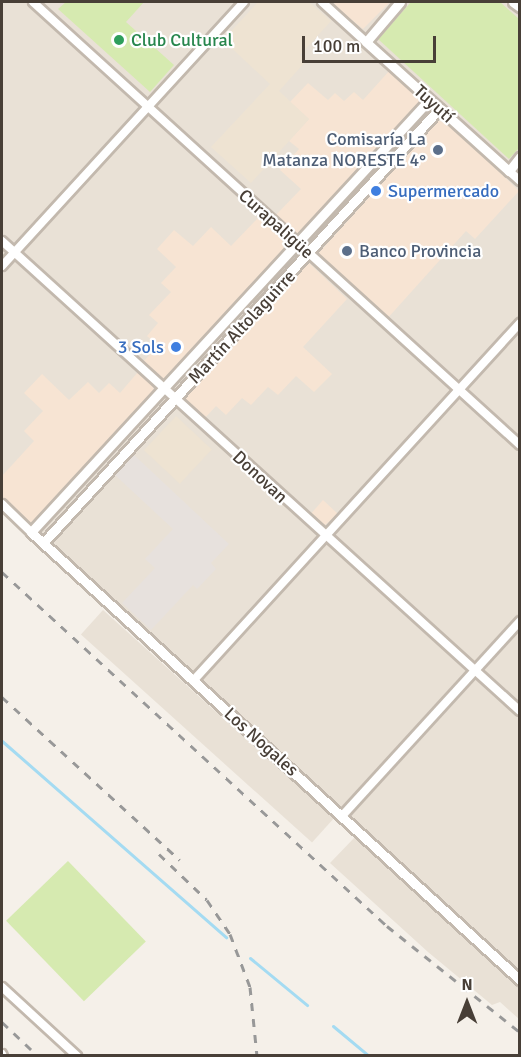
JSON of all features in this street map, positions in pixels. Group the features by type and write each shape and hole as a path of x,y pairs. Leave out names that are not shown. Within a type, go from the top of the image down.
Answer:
{"street":[{"name":"Curapaligüe","path":"33,2 519,445"},
{"path":"2,266 244,2"},
{"name":"Tuyutí","path":"322,2 519,181"},
{"path":"366,42 400,2"},
{"name":"Martín Altolaguirre","path":"31,532 298,245 429,100"},
{"name":"Martín Altolaguirre","path":"43,543 310,254 439,109"},
{"path":"509,171 519,157"},
{"name":"Donovan","path":"2,241 519,711"},
{"path":"193,681 519,323"},
{"name":"Los Nogales","path":"2,504 519,980"},
{"path":"342,816 519,621"},
{"path":"2,987 77,1056"}],"shaded area":[{"path":"2,2 519,2 519,975 2,504"},
{"path":"258,2 309,2 331,21 300,55 306,61 279,91 309,119 251,183 211,147 270,84 223,40"},
{"path":"336,2 390,2 363,29 333,5"},
{"path":"390,70 418,94 419,102 300,234 294,235 273,218 301,189 280,170 299,149 289,141 309,119 290,102 308,83 328,100 335,93 344,101 354,92 363,100"},
{"path":"438,121 448,122 519,191 475,239 466,231 386,320 317,255"},
{"path":"259,217 282,238 284,251 167,379 161,380 140,365 158,346 147,336 158,323 149,315 171,292 161,283 176,267 157,249 174,230 193,246 211,227 231,246"},
{"path":"304,263 309,263 347,299 303,347 332,374 314,392 296,376 278,395 268,387 251,405 242,398 226,415 216,406 204,419 184,400 184,394"},
{"path":"138,372 153,386 154,392 32,525 2,502 2,476 34,441 24,431 43,411 24,393 42,374 69,400 88,382 99,393 109,383 120,393"},
{"path":"176,416 212,449 180,484 144,450"},
{"path":"134,455 229,544 211,563 216,569 197,589 193,585 151,630 122,603 155,568 145,559 173,529 115,475"},
{"path":"323,500 338,514 325,525 309,516"},
{"path":"103,610 334,818 312,843 81,635"},
{"path":"355,837 519,987 519,1019 500,1002 492,1005 428,952 330,863"}],"green space":[{"name":"Club Cultural","path":"66,2 144,2 126,22 174,65 150,92 58,9"},
{"path":"411,2 500,2 519,19 519,148 509,159 378,39"},
{"path":"68,861 146,942 84,1001 6,921"}],"waterway":[{"path":"2,741 226,937"},
{"path":"250,958 307,1005"},
{"path":"333,1026 369,1056"}],"railway":[{"path":"2,572 387,926 520,1032"},
{"path":"2,697 180,860"},
{"path":"159,854 207,900 230,934 250,987 257,1056"},
{"path":"2,1022 38,1056"}],"place":[{"name":"Club Cultural","path":"119,40"},
{"name":"Comisaría La Matanza NORESTE 4°","path":"438,150"},
{"name":"Supermercado","path":"376,191"},
{"name":"Banco Provincia","path":"347,251"},
{"name":"3 Sols","path":"176,347"}]}
